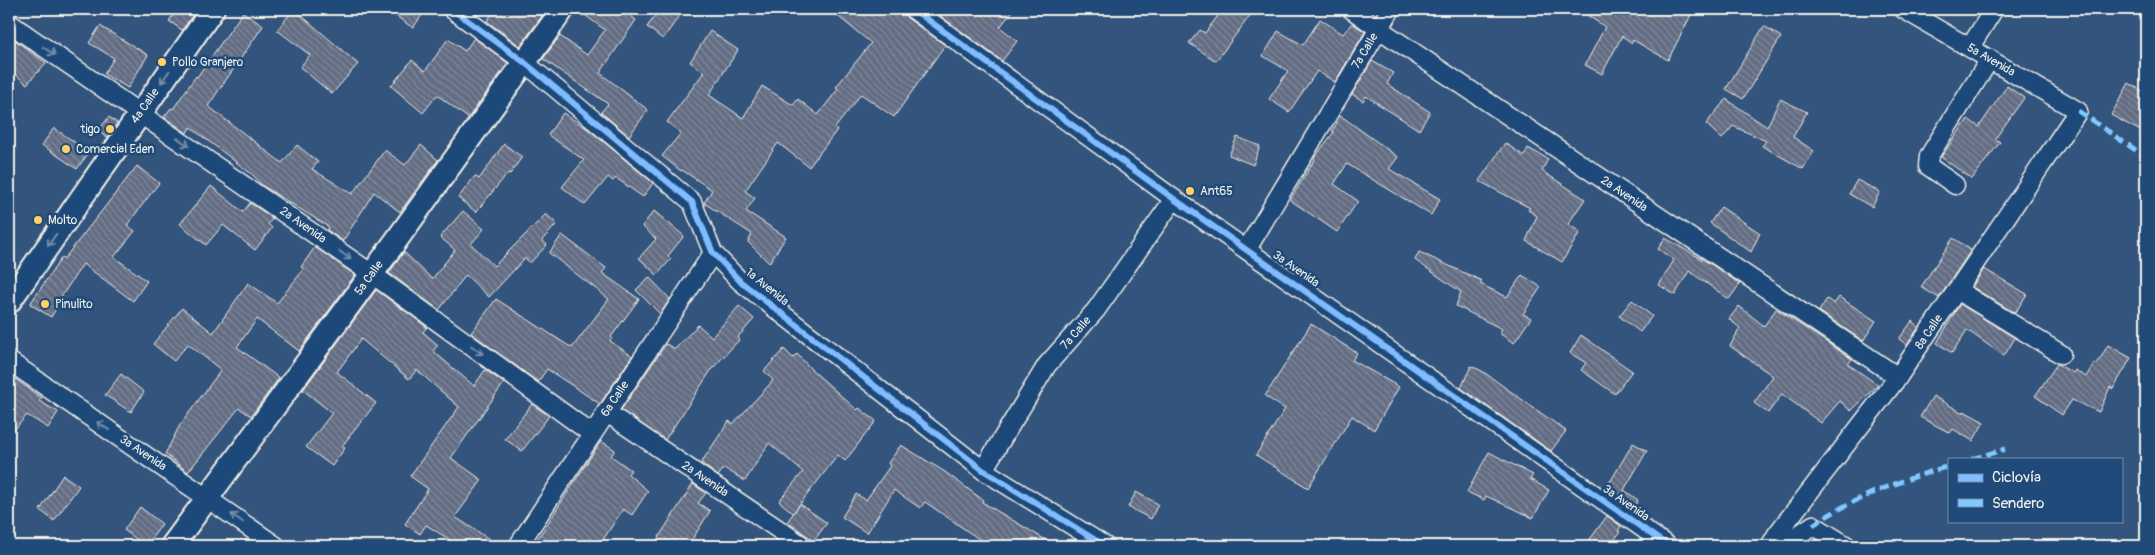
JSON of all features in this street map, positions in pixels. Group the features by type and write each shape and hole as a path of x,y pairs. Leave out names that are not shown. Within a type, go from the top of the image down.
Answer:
{"street":[{"name":"4a Calle","path":"9,302 213,9"},
{"name":"1a Avenida","path":"452,9 524,62 692,202 713,253 741,282 983,470 1105,546"},
{"name":"5a Calle","path":"172,546 206,496 372,274 563,9"},
{"name":"3a Avenida","path":"913,9 1174,199 1668,546"},
{"name":"2a Avenida","path":"1351,9 1378,29 1898,377"},
{"name":"7a Calle","path":"1247,249 1391,9"},
{"name":"5a Avenida","path":"1903,9 2078,111"},
{"path":"1970,47 1994,9"},
{"name":"2a Avenida","path":"9,23 141,112 372,274 592,434"},
{"path":"1955,185 1928,166 1929,156 1990,59"},
{"name":"8a Calle","path":"1770,546 1777,534 1898,377 2078,111"},
{"name":"7a Calle","path":"983,470 1047,365 1096,310 1174,199"},
{"name":"6a Calle","path":"518,546 713,253"},
{"path":"1957,290 2061,354"},
{"name":"3a Avenida","path":"9,361 276,546"},
{"name":"2a Avenida","path":"606,412 803,546"},
{"path":"1782,546 1812,525 1847,546"}],"building":[{"path":"177,9 197,9 182,30 169,21"},
{"path":"294,9 358,64 332,94 300,67 310,55 277,30"},
{"path":"386,9 426,9 413,28"},
{"path":"495,9 547,9 520,46 487,21"},
{"path":"577,9 622,9 636,20 600,73 648,110 629,136 601,112 608,104 543,59 560,36 587,55 605,30"},
{"path":"660,9 684,9 663,39 647,27"},
{"path":"829,9 903,9 907,18 945,45 894,117 861,94 809,167 778,143 745,191 755,198 746,211 786,237 769,263 748,242 752,234 704,203 712,190 681,171 662,156 681,133 667,122 704,72 690,62 710,31 738,50 709,95 743,118 762,86 793,105 798,99 818,115 838,89 836,87 871,43"},
{"path":"931,9 1014,9 1000,27 1017,41 1002,61"},
{"path":"1223,9 1255,9 1216,61 1189,43 1200,30 1205,33"},
{"path":"1578,9 1694,9 1668,60 1633,40 1632,43 1622,36 1602,74 1585,65 1605,27"},
{"path":"243,12 263,26 208,106 282,163 297,145 318,162 312,169 352,194 385,150 405,165 421,145 438,160 400,212 374,192 343,241 327,230 329,227 263,186 253,175 190,127 187,133 164,117 171,108 173,109"},
{"path":"1320,19 1343,34 1352,23 1365,32 1335,82 1317,71 1289,112 1269,99 1288,71 1263,56 1278,31 1303,45"},
{"path":"100,26 148,55 128,88 104,74 114,58 89,43"},
{"path":"1764,26 1781,37 1743,99 1726,89"},
{"path":"9,36 46,63 27,84 9,69"},
{"path":"474,38 508,63 468,118 437,95 423,113 391,86 412,60 425,71 448,39 465,51"},
{"path":"1372,61 1393,73 1387,84 1430,112 1419,130 1366,96 1363,101 1352,94"},
{"path":"2129,83 2146,93 2146,134 2111,115"},
{"path":"2007,86 2024,98 1995,139 2000,142 1972,179 1941,157 1968,119 1979,127"},
{"path":"1726,99 1767,127 1780,99 1807,112 1793,137 1814,151 1803,169 1762,146 1766,141 1733,126 1722,139 1706,124"},
{"path":"563,113 588,129 653,183 643,197 616,178 613,181 608,177 585,205 562,187 584,160 548,135"},
{"path":"1341,116 1398,157 1389,169 1440,199 1431,215 1347,164 1334,184 1358,201 1337,232 1290,200 1314,158 1334,132 1332,131"},
{"name":"tigo","path":"109,117 117,123 107,138 98,131"},
{"name":"Comercial Eden","path":"54,128 89,152 77,169 42,145"},
{"path":"1237,137 1260,146 1253,165 1229,155"},
{"path":"1505,143 1524,156 1528,148 1548,159 1542,171 1585,199 1568,224 1580,232 1562,262 1526,241 1537,216 1528,210 1530,208 1479,181"},
{"path":"504,144 522,157 510,174 508,173 476,212 458,198 475,176 479,179"},
{"path":"137,166 159,183 127,225 135,231 114,257 147,281 133,301 83,264 57,303 59,304 51,317 30,304 62,257 64,259"},
{"path":"1857,180 1880,192 1872,207 1849,194"},
{"path":"211,186 243,212 250,203 273,218 268,224 272,228 255,250 223,225 206,245 180,224"},
{"path":"1721,207 1760,233 1751,252 1710,223"},
{"path":"463,211 484,229 471,244 494,266 546,214 557,224 542,240 547,245 530,263 525,258 489,297 466,275 439,310 389,273 404,252 432,279 455,250 440,237"},
{"path":"654,211 684,236 668,256 671,259 657,275 639,258 656,239 642,226"},
{"path":"562,235 606,268 602,273 639,299 610,341 632,356 600,404 547,369 538,382 471,333 496,299 572,348 609,299 549,253"},
{"path":"1665,238 1714,266 1740,284 1729,299 1689,271 1675,295 1659,285 1674,260 1658,249"},
{"path":"1953,238 1971,250 1939,298 1921,287"},
{"path":"315,247 355,275 299,351 257,319 237,347 279,378 251,416 239,408 188,472 165,454 180,425 221,370 188,344 174,361 153,344 182,308 213,333 248,283 277,303 304,269 301,267"},
{"path":"1419,252 1482,281 1480,284 1507,297 1522,275 1541,287 1523,314 1531,318 1514,343 1499,333 1502,329 1456,306 1461,292 1415,260"},
{"path":"1984,269 2027,294 2015,313 1972,287"},
{"path":"649,277 670,299 660,314 636,290"},
{"path":"376,290 427,327 423,332 438,345 433,351 474,386 485,370 504,383 451,458 482,480 455,517 500,546 460,546 426,525 420,534 405,524 428,489 410,476 459,407 417,370 409,379 361,339 337,372 376,403 342,446 345,448 332,466 306,447 332,413 303,390"},
{"path":"1839,297 1876,321 1863,341 1819,311 1827,299 1834,304"},
{"path":"1632,300 1652,316 1640,332 1619,316"},
{"path":"1960,304 2015,338 2004,356 1967,330 1952,353 1937,343"},
{"path":"739,306 754,319 738,337 740,339 712,369 665,440 621,410 666,344 675,349 698,325 712,337"},
{"path":"1739,306 1764,326 1776,309 1852,359 1848,364 1878,385 1851,411 1840,401 1821,423 1782,394 1768,413 1754,403 1773,376 1730,346 1740,328 1729,319"},
{"path":"1912,321 1919,327 1907,345 1899,339"},
{"path":"1311,324 1357,353 1352,360 1399,387 1374,430 1352,416 1308,488 1256,455 1285,409 1265,396"},
{"path":"1581,335 1632,371 1615,394 1581,370 1586,363 1570,353"},
{"path":"2108,345 2131,358 2113,389 2110,387 2099,412 2072,400 2062,415 2035,396 2057,364 2073,373 2075,370 2086,377 2094,363 2097,364"},
{"path":"784,349 793,358 797,354 857,410 859,408 876,421 845,461 838,455 793,513 779,501 803,472 769,443 745,481 724,468 718,476 701,463 729,421 733,424 773,380 764,371"},
{"path":"1471,366 1482,371 1566,431 1551,451 1461,388"},
{"path":"121,374 144,392 131,412 105,395"},
{"path":"9,375 42,398 39,401 58,412 48,428 27,415 9,436"},
{"path":"1933,396 1963,413 1964,411 1984,422 1973,441 1953,429 1950,433 1920,417"},
{"path":"532,404 549,416 522,451 505,439"},
{"path":"601,441 615,450 611,456 631,470 628,474 648,491 632,515 623,509 599,546 533,546"},
{"path":"1633,443 1647,451 1624,490 1638,500 1633,508 1604,488 1608,481 1610,482"},
{"path":"901,445 945,472 983,500 982,502 1056,546 974,546 979,539 925,502 920,508 894,490 867,533 842,517 856,494 866,500 890,466 888,463"},
{"path":"1489,452 1533,475 1530,479 1549,490 1533,518 1486,496 1484,500 1467,492"},
{"path":"63,475 79,486 54,521 40,510"},
{"path":"693,484 706,493 698,503 710,511 688,546 653,546"},
{"path":"1136,492 1158,504 1151,519 1128,507"},
{"path":"800,504 827,523 813,542 809,537 787,522"},
{"path":"140,507 162,524 146,546 124,530"},
{"path":"1607,516 1621,526 1618,531 1620,532 1610,546 1585,546"}],"marked path":[{"path":"2078,111 2146,157"},
{"path":"1975,458 2005,449"},
{"path":"1813,525 1861,498 1914,477 1948,466"}],"cycle path":[{"path":"452,9 524,62 692,202 713,253 741,282 983,470 1105,546"},
{"path":"913,9 1174,199 1668,546"}],"place":[{"name":"Pollo Granjero","path":"162,62"},
{"name":"tigo","path":"110,129"},
{"name":"Comercial Eden","path":"66,149"},
{"name":"Ant65","path":"1190,191"},
{"name":"Molto","path":"38,220"},
{"name":"Pinulito","path":"45,304"}]}
